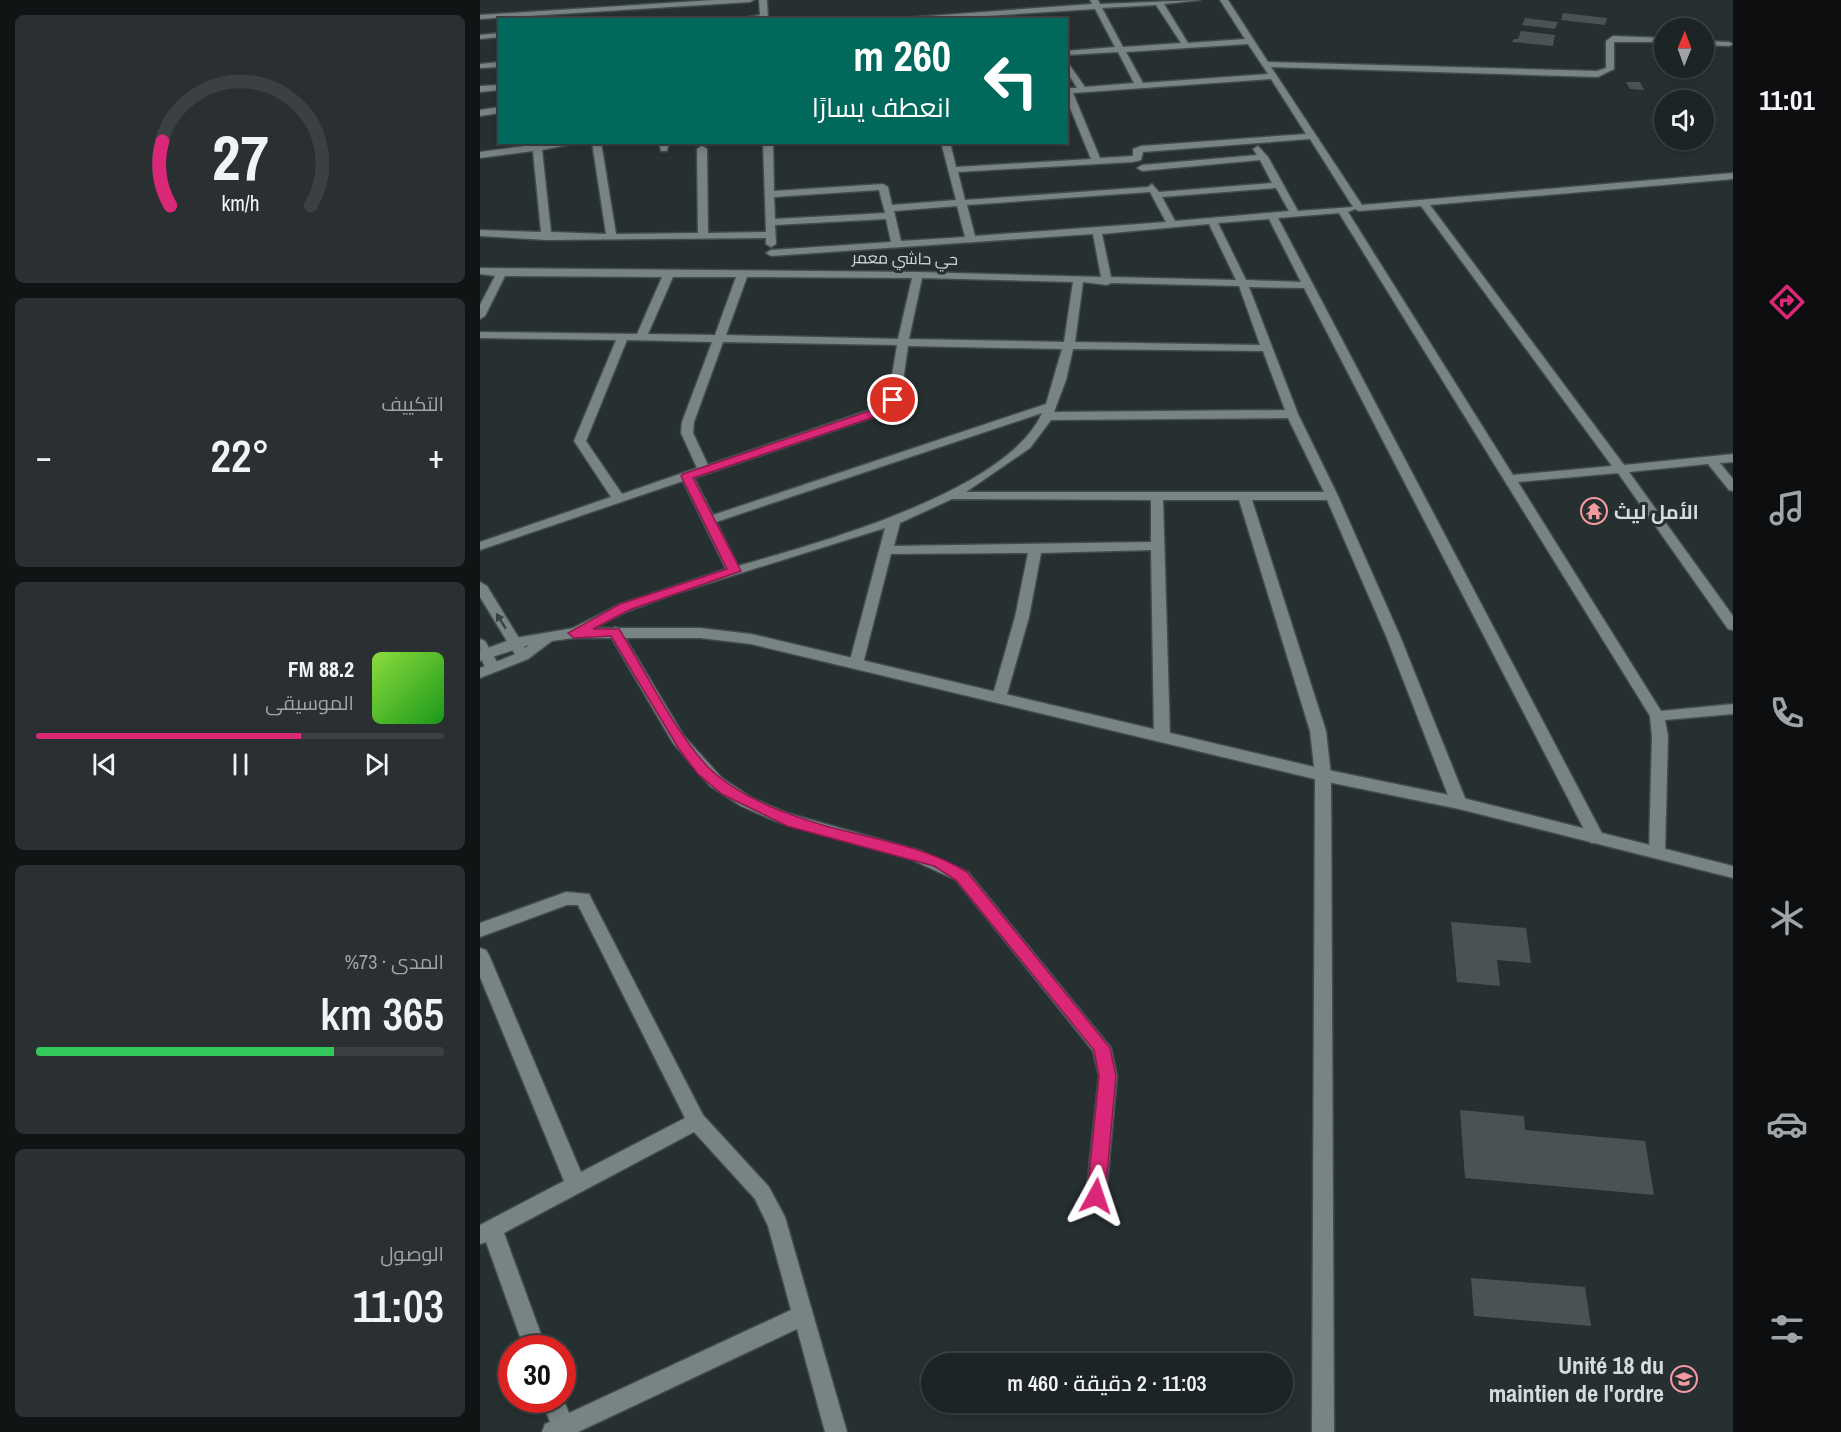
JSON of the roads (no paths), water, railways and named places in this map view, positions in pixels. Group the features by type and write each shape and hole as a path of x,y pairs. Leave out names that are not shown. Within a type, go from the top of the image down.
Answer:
{"street":[{"path":"557,16 558,0"},
{"path":"480,17 557,16 659,3 750,0"},
{"path":"763,0 764,18"},
{"path":"1040,0 1047,18"},
{"path":"933,18 1096,3 1196,0"},
{"path":"1224,0 1359,208"},
{"path":"1158,1 1185,45"},
{"path":"1096,3 1140,86"},
{"path":"480,37 498,35"},
{"path":"1265,64 1598,74 1610,69 1610,41 1616,38 1654,40"},
{"path":"1068,53 1250,41"},
{"path":"1714,43 1729,44"},
{"path":"480,66 498,64"},
{"path":"1068,65 1083,90"},
{"path":"1068,91 1273,76"},
{"path":"480,89 498,87"},
{"path":"1068,93 1097,161"},
{"path":"480,113 498,110"},
{"path":"1172,225 1137,158 1136,151 1312,136"},
{"path":"1254,141 1295,214"},
{"path":"480,155 565,144"},
{"path":"596,144 612,237"},
{"path":"768,144 771,222 769,274"},
{"path":"946,144 971,240"},
{"path":"537,148 547,237"},
{"path":"702,149 704,236"},
{"path":"1142,168 1263,157"},
{"path":"952,170 1137,158"},
{"path":"771,253 1172,225 1733,176"},
{"path":"771,222 890,212 961,202 1279,185"},
{"path":"770,194 879,186 885,189 897,244"},
{"path":"1424,203 1622,470 1733,627"},
{"path":"1342,210 1512,479 1657,716 1660,736 1658,853"},
{"path":"1272,216 1597,839"},
{"path":"1212,221 1243,284 1292,414 1332,496 1393,636 1459,803"},
{"path":"1097,231 1107,282"},
{"path":"480,233 547,237 771,235"},
{"name":"حي حاشي معمر","path":"480,271 501,273 918,275 1107,282 1308,285"},
{"path":"480,315 501,273"},
{"path":"641,337 669,273"},
{"path":"704,470 687,433 743,273"},
{"path":"480,546 882,410 895,395 903,341 918,275"},
{"path":"519,650 482,651 487,670 519,650 574,633 624,607 894,519 972,486 1036,434 1048,412 1069,347 1078,281"},
{"path":"480,335 903,341 1069,347 1266,348"},
{"path":"620,499 580,441 623,336"},
{"path":"709,520 1048,412 1292,414"},
{"path":"1512,479 1733,458"},
{"path":"1711,460 1733,487"},
{"path":"687,476 734,571"},
{"path":"950,496 1332,496"},
{"path":"1157,496 1162,736"},
{"path":"1244,496 1318,731 1323,775 1323,1432"},
{"path":"856,664 894,519"},
{"path":"886,550 1158,546"},
{"path":"999,698 1022,617 1035,549"},
{"path":"480,586 519,650"},
{"path":"615,632 684,746 704,771 727,790 792,822 939,862 962,876 1101,1048 1108,1076 1096,1196"},
{"path":"574,633 700,633 751,639 1323,775 1459,803 1733,872"},
{"path":"1657,716 1733,709"},
{"path":"480,930 566,898 583,899 696,1121 762,1194 778,1224 836,1432"},
{"path":"480,955 561,1154 577,1184"},
{"path":"530,1335 486,1232 696,1121"},
{"path":"556,1413 558,1430 803,1315"}],"place":[{"name":"الأمل ليث","path":"1594,511"},
{"name":"Unité 18 du maintien de l'ordre","path":"1684,1379"}]}
